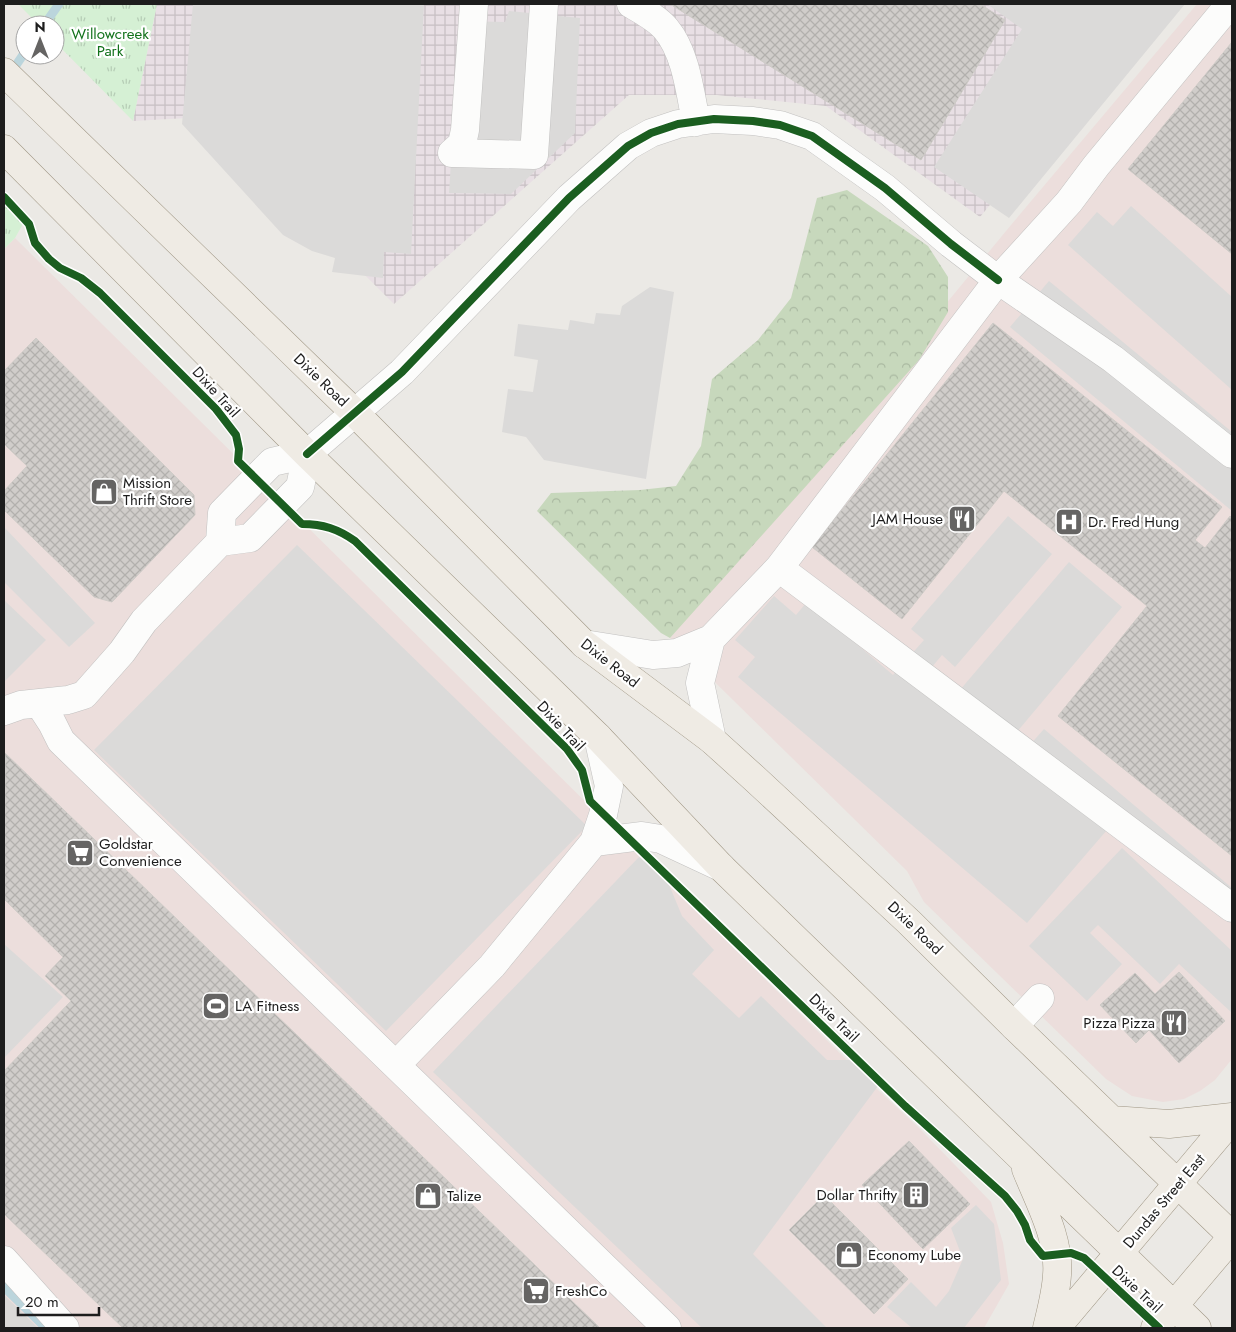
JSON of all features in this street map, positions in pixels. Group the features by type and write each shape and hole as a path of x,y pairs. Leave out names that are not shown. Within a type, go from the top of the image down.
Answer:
{"main road":[{"name":"Dixie Road","path":"4,72 356,414 584,644 712,740 909,922 1232,1236"},
{"path":"4,149 307,454 598,737 722,868 1197,1328"},
{"path":"1112,1120 1169,1124 1232,1118"},
{"name":"Dundas Street East","path":"1056,1328 1232,1118"},
{"path":"1023,1160 1053,1238 1057,1255 1057,1276 1047,1328"},
{"path":"1155,1328 1232,1236"}],"street":[{"path":"474,4 465,130 462,144 452,153 534,155 544,4"},
{"path":"632,4 666,28 674,42 687,75 696,122"},
{"path":"584,644 653,655 677,653 710,639 779,568 998,280 1069,202 1102,159 1230,4"},
{"path":"220,542 222,513 272,462 307,454 356,414 402,372 570,198 628,146 651,133 678,124 714,119 753,121 780,125 812,136 885,188 950,244 998,280 1113,359 1232,454"},
{"path":"4,711 21,705 68,700 84,695 122,652 144,621 220,542 250,538 300,487 307,454"},
{"path":"779,568 1232,908"},
{"path":"710,639 700,683 712,740"},
{"path":"38,703 52,723 60,741 667,1328"},
{"path":"396,1065 492,966 594,842 603,815 609,786 598,737"},
{"path":"594,842 642,836 661,839 722,868"},
{"path":"1014,1026 1040,998"},
{"path":"4,1260 65,1328"}],"shaded area":[{"path":"157,4 1156,4 980,217 826,106 717,95 629,95 394,304 206,117 133,121"},
{"path":"193,4 424,4 411,254 384,252 383,278 332,272 335,258 312,251 283,235 182,124"},
{"path":"987,4 1185,4 1009,218 934,167 1022,29"},
{"path":"1197,4 1232,4 1232,1059 1215,1080 1200,1091 1184,1099 1163,1102 1132,1096 1106,1079 924,902 907,871 670,638 1011,225"},
{"path":"509,11 580,18 575,133 511,194 449,193 460,21 505,22"},
{"path":"1131,206 1232,297 1231,389 1068,245 1097,212 1113,226"},
{"path":"15,238 864,1077 919,1128 991,1202 1003,1243 1009,1284 984,1328 38,1328 4,1295 4,249"},
{"path":"1049,281 1232,432 1232,511 1010,327"},
{"path":"650,287 674,292 646,479 544,460 526,437 502,432 508,389 533,392 538,360 514,356 518,324 568,330 570,320 594,324 596,313 620,315 622,306"},
{"path":"1008,516 1052,554 955,667 942,655 926,674 954,697 1069,562 1122,607 1006,745 1020,756 1044,729 1232,888 1232,913 1119,816 1027,923 738,677 755,657 735,640 774,596 796,615 807,602 893,675 924,640 911,629"},
{"path":"4,527 95,623 69,647 4,582"},
{"path":"297,545 587,826 386,1031 94,750"},
{"path":"4,600 46,640 4,682"},
{"path":"1122,848 1232,951 1232,1013 1179,964 1160,984 1098,925 1090,933 1122,964 1087,1001 1029,946"},
{"path":"645,853 663,870 682,916 714,950 692,974 739,1018 761,996 827,1060 865,1060 884,1078 753,1254 827,1328 702,1328 433,1072 638,858"},
{"path":"4,944 63,997 4,1058"},
{"path":"976,1205 994,1224 1001,1280 964,1328 912,1328 887,1307 911,1282 936,1307 949,1291 963,1259 951,1228"},
{"path":"4,1288 46,1328 4,1328"}],"green space":[{"name":"Willowcreek Park","path":"18,4 157,4 133,121 65,52 65,15 29,15"},
{"path":"847,190 928,246 948,277 948,312 919,360 670,638 661,633 537,511 551,493 640,490 676,486 701,446 712,379 758,340 791,298 817,198"},
{"path":"4,191 28,215 15,238 4,249"}],"building":[{"path":"670,4 980,4 1005,20 921,160"},
{"path":"1232,42 1232,254 1128,169"},
{"path":"993,323 1222,507 1195,540 1205,548 1230,516 1232,518 1232,856 1058,716 1147,606 1004,491 902,619 812,547"},
{"path":"36,338 194,495 195,515 112,602 94,597 4,510 4,491 27,466 4,444 4,371"},
{"path":"5,753 600,1328 123,1328 4,1214 4,1071 71,1001 45,976 63,957 4,899"},
{"path":"1179,972 1225,1021 1179,1063 1149,1030 1136,1043 1100,1005 1135,973 1155,994"},
{"name":"Dollar Thrifty","path":"909,1141 970,1204 923,1249 862,1185"},
{"name":"Economy Lube","path":"824,1195 908,1279 874,1314 789,1230"}],"waterway":[{"path":"51,15 59,4"},
{"path":"10,74 16,65"},
{"path":"4,1287 46,1328"}],"cycle path":[{"path":"307,454 402,372 569,198 628,146 651,133 678,124 714,119 753,121 780,125 812,136 885,188 951,244 998,280"},
{"name":"Dixie Trail","path":"4,197 29,224 35,243 49,259 60,268 81,278 100,293 216,409 236,435 239,449 238,461 302,524 330,528 355,541 567,749 582,770 590,801 905,1106 1005,1196 1025,1225 1030,1240 1043,1256 1071,1253 1084,1258 1159,1328"}],"place":[{"name":"Mission Thrift Store","path":"104,492"},
{"name":"JAM House","path":"962,519"},
{"name":"Dr. Fred Hung","path":"1069,522"},
{"name":"Goldstar Convenience","path":"80,853"},
{"name":"LA Fitness","path":"216,1006"},
{"name":"Pizza Pizza","path":"1174,1023"},
{"name":"Dollar Thrifty","path":"916,1195"},
{"name":"Talize","path":"428,1196"},
{"name":"Economy Lube","path":"849,1255"},
{"name":"FreshCo","path":"536,1291"}]}
